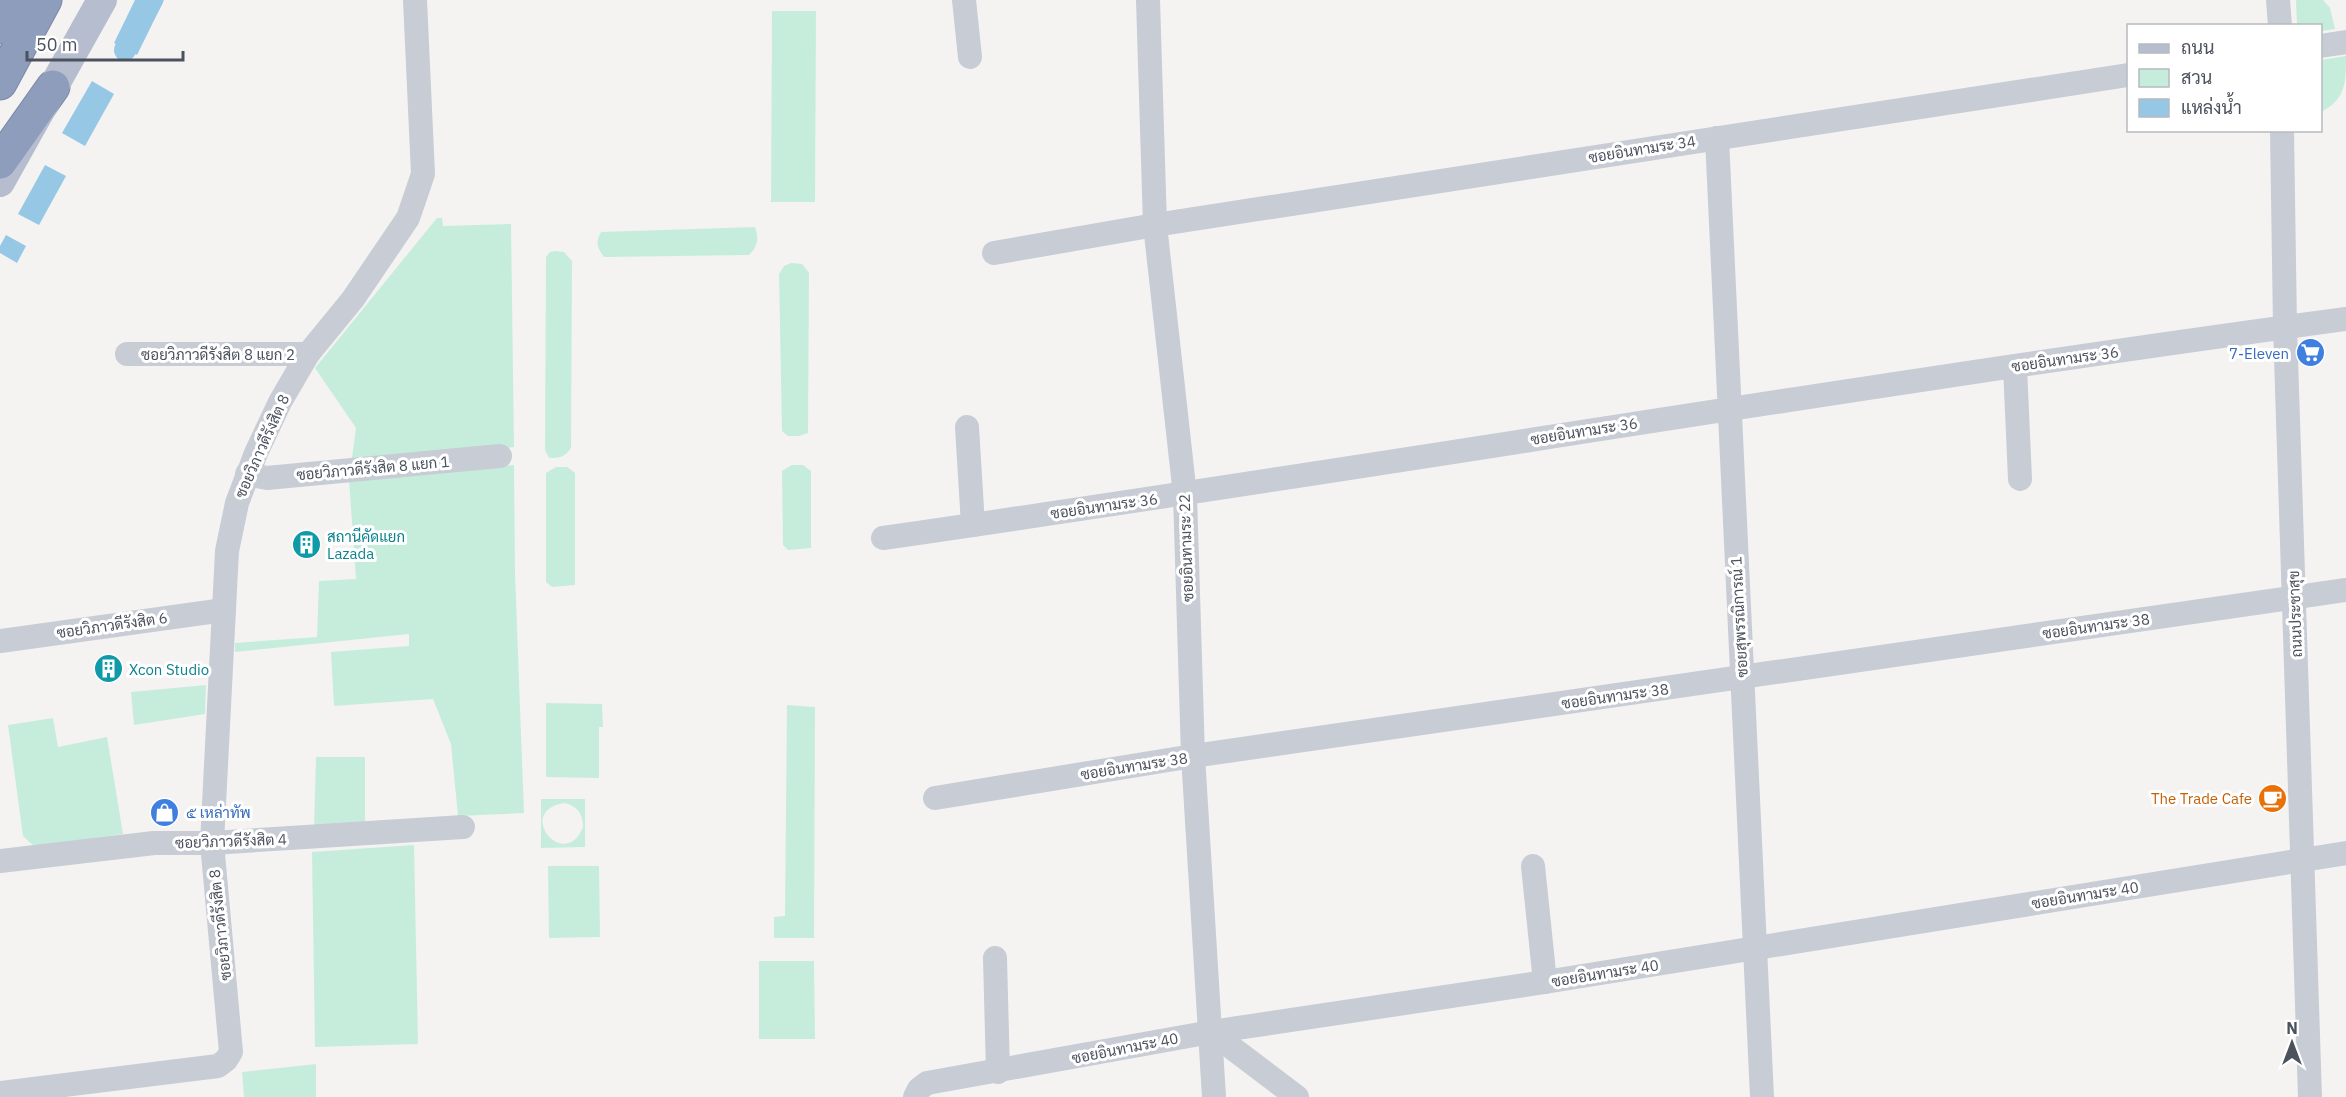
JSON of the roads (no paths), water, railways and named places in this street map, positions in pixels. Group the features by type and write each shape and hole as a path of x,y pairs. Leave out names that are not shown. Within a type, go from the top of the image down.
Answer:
{"highway":[{"path":"0,27 15,0"},
{"path":"0,83 45,0"},
{"path":"0,162 53,87"}],"main road":[{"path":"0,182 97,6"}],"street":[{"name":"ซอยวิภาวดีรังสิต 8","path":"0,1093 218,1066 231,1052 212,843 227,551 237,503 280,402 308,354 352,299 393,243 408,218 423,174 415,0"},
{"path":"964,0 970,57"},
{"name":"ซอยอินทามระ 22","path":"1148,0 1155,225 1185,495 1193,756 1214,1097"},
{"path":"2278,0 2280,24"},
{"path":"2322,46 2346,42"},
{"name":"ซอยอินทามระ 34","path":"994,253 1155,225 2127,75"},
{"name":"ถนนประชาสุข","path":"2282,132 2285,327 2310,1097"},
{"name":"ซอยสุพรรณิการณ์ 1","path":"1717,138 1762,1097"},
{"name":"ซอยอินทามระ 36","path":"883,538 1185,495 1730,408 2346,319"},
{"name":"ซอยวิภาวดีรังสิต 8 แยก 2","path":"127,354 308,354"},
{"path":"2015,367 2020,479"},
{"path":"967,427 973,525"},
{"name":"ซอยวิภาวดีรังสิต 8 แยก 1","path":"248,474 267,478 500,456"},
{"name":"ซอยอินทามระ 38","path":"935,798 1193,756 2346,590"},
{"name":"ซอยวิภาวดีรังสิต 6","path":"0,641 224,610"},
{"name":"ซอยวิภาวดีรังสิต 4","path":"0,861 154,843 212,843 463,827"},
{"name":"ซอยอินทามระ 40","path":"915,1097 918,1089 927,1083 1211,1032 1755,949 2346,853"},
{"path":"1533,866 1545,982"},
{"path":"995,958 998,1072"},
{"path":"1211,1032 1297,1097"}],"water":[{"path":"135,0 164,0 137,55 114,43"},
{"path":"92,81 114,94 85,146 62,133"},
{"path":"45,165 66,176 39,225 18,214"},
{"path":"6,235 26,246 17,263 0,253 0,246"}],"waterway":[{"path":"125,50 152,0"}],"place":[{"name":"7-Eleven","path":"2310,353"},
{"name":"สถานีคัดแยก Lazada","path":"306,545"},
{"name":"Xcon Studio","path":"108,669"},
{"name":"The Trade Cafe","path":"2273,798"},
{"name":"๕ เหล่าทัพ","path":"165,812"}]}
